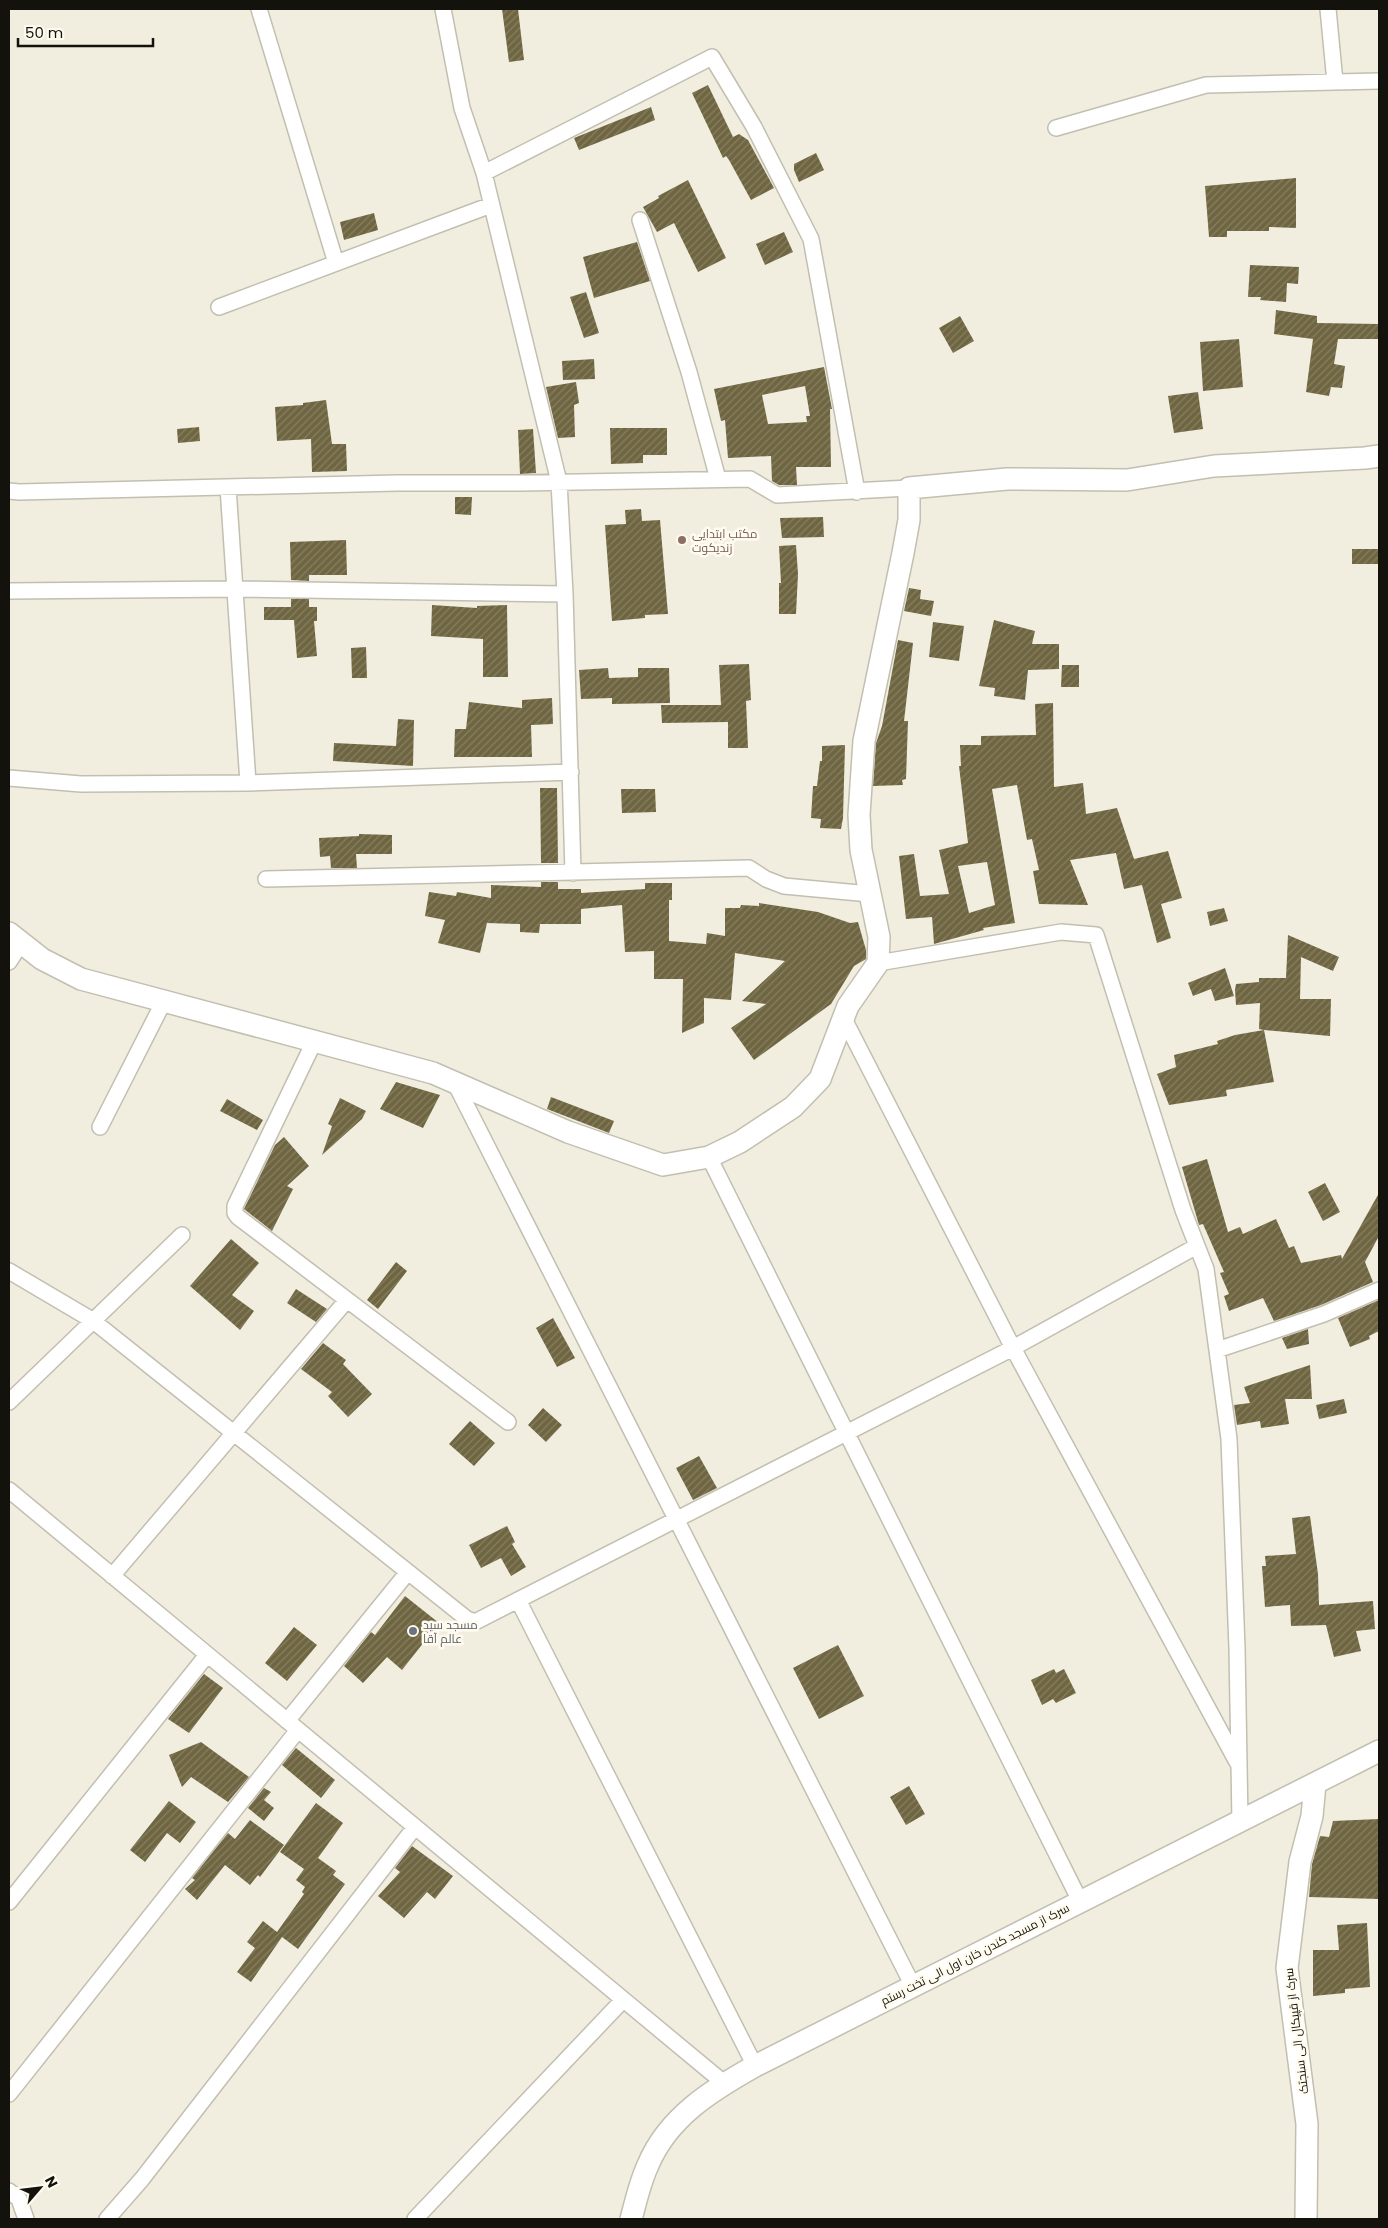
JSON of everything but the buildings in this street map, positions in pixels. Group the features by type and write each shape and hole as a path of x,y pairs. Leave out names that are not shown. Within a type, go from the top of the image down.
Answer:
{"street":[{"path":"259,9 336,263"},
{"path":"443,9 462,108 484,174 559,482 566,594 573,873"},
{"path":"1328,9 1335,82"},
{"path":"484,174 712,57 754,127 811,239 857,492"},
{"path":"1056,128 1206,85 1379,81"},
{"path":"218,307 491,205"},
{"path":"640,220 689,372 718,479"},
{"path":"9,491 750,478 777,496 857,492 1007,479 1127,480 1214,466 1379,456"},
{"path":"228,487 248,783"},
{"path":"9,962 15,938 42,958 81,980 433,1073 568,1132 663,1165 709,1157 740,1142 793,1107 820,1079 848,1006 878,963 879,937 860,850 859,815 864,741 909,520 909,488"},
{"path":"9,592 236,589 566,594"},
{"path":"9,778 81,784 248,783 571,772"},
{"path":"266,879 749,868 766,879 784,886 870,894"},
{"path":"878,963 1061,932 1096,936 1184,1210 1206,1269 1230,1439 1237,1648 1240,1822"},
{"path":"100,1126 164,1001"},
{"path":"843,1017 1013,1348 1239,1766"},
{"path":"314,1042 235,1206 235,1213 508,1422"},
{"path":"455,1082 913,1986"},
{"path":"709,1157 1080,1902"},
{"path":"9,1402 182,1235"},
{"path":"9,1271 92,1320 467,1619 474,1622 1013,1348 1197,1246"},
{"path":"1217,1350 1324,1314 1379,1290"},
{"path":"112,1576 347,1300"},
{"path":"9,1490 724,2083"},
{"path":"9,2094 408,1572"},
{"path":"518,1600 755,2066"},
{"path":"9,1902 207,1655"},
{"name":"سرک از مسجد کندن خان اول الی تخت رستم","path":"630,2219 648,2164 667,2130 702,2098 724,2083 1379,1751"},
{"name":"سرک از قپیکال الی سنجتک","path":"1306,2219 1307,2124 1287,1968 1300,1862 1312,1816 1315,1784"},
{"path":"106,2219 142,2180 415,1827"},
{"path":"415,2219 623,2000"},
{"path":"9,2191 19,2198 26,2219"}],"place":[{"name":"مکتب ابتدایی زندیکوت","path":"682,540"},
{"name":"مسجد سید عالم آقا","path":"413,1631"}]}
